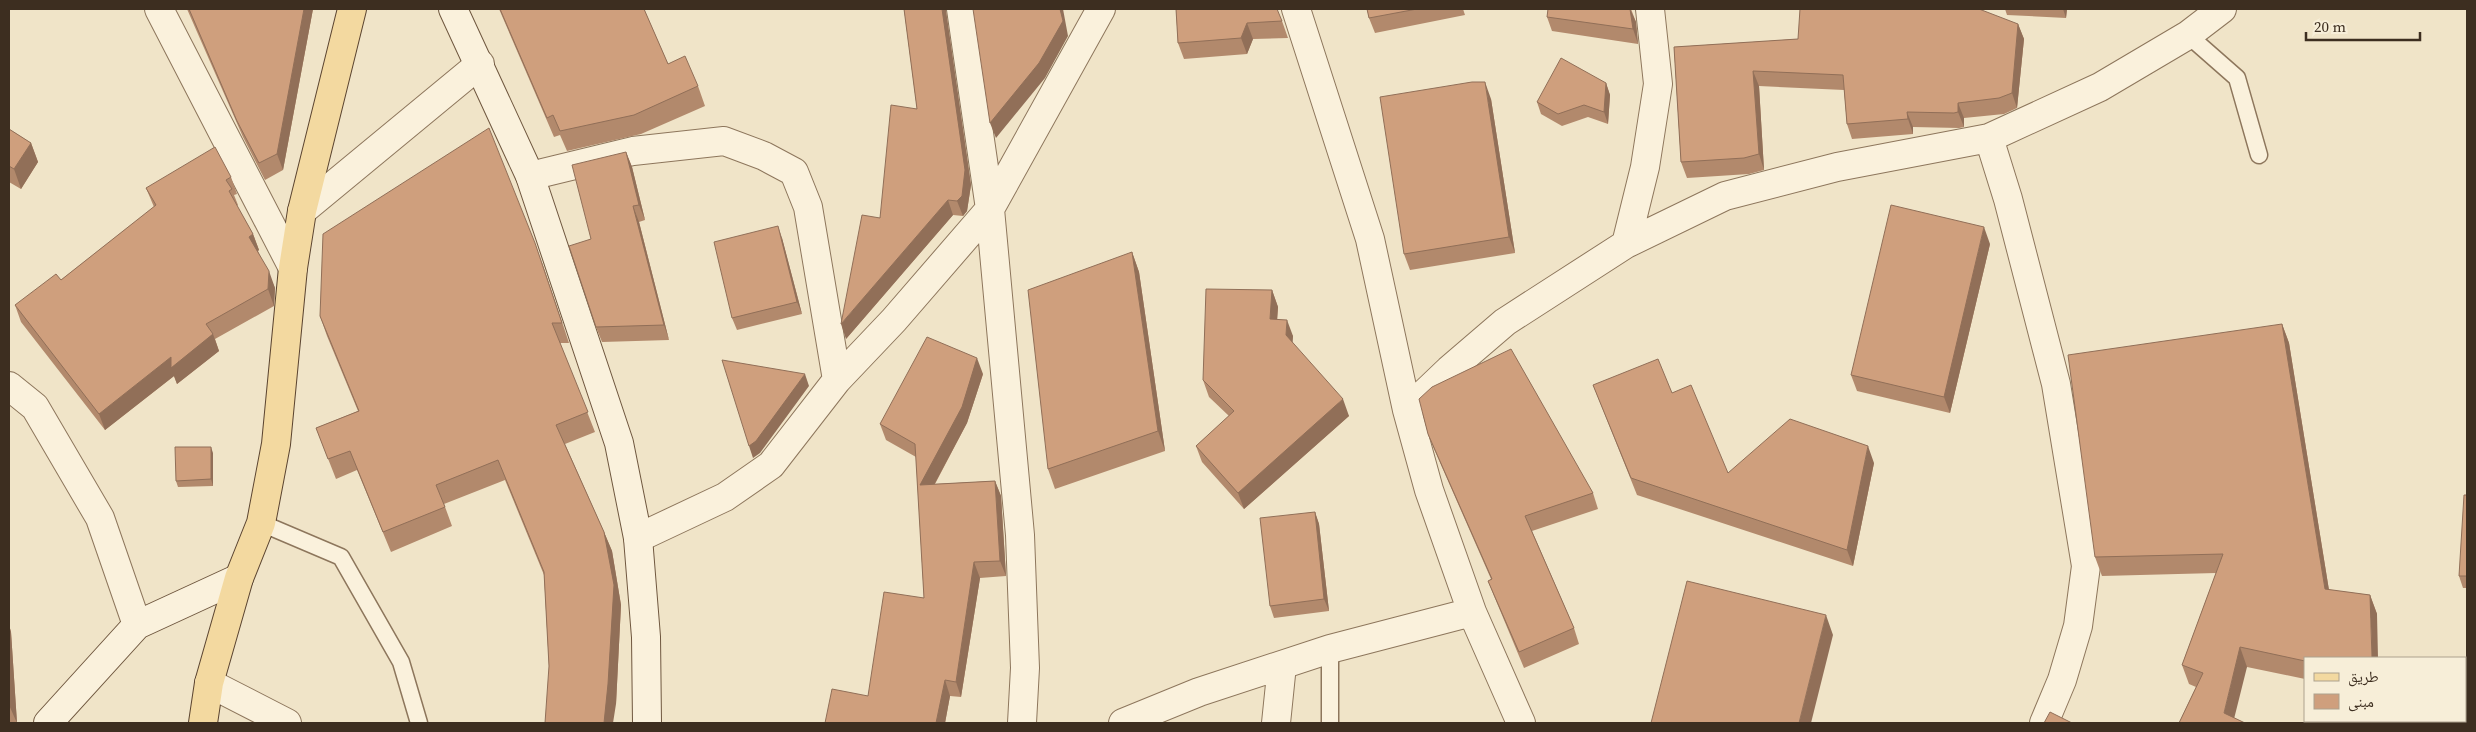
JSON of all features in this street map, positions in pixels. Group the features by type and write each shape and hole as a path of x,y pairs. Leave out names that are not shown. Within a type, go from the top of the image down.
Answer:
{"main road":[{"path":"202,723 209,684 239,578 260,523 276,444 293,268 302,211 352,9"}],"street":[{"path":"160,9 293,268"},
{"path":"453,9 530,176 619,443 638,538 646,638 647,723"},
{"path":"962,9 990,209 1020,535 1025,668 1022,723"},
{"path":"638,538 725,497 771,464 837,380 894,320 990,209 1101,9"},
{"path":"1296,9 1370,239 1407,410 1429,490 1472,612 1521,723"},
{"path":"1626,244 1645,167 1658,84 1650,9"},
{"path":"1407,410 1449,370 1505,322 1626,244 1725,196 1837,167 1990,138 2100,87 2188,35 2214,11"},
{"path":"302,211 480,64"},
{"path":"1990,138 2056,384 2086,566 2078,626 2062,680 2044,723"},
{"path":"530,176 633,151 724,141 764,156 794,172 808,207 837,380"},
{"path":"9,386 35,408 100,518 137,625"},
{"path":"48,723 137,625 239,578"},
{"path":"1123,723 1198,692 1330,649 1472,612"},
{"path":"1276,723 1282,665"},
{"path":"209,684 287,723"}],"lane":[{"path":"2188,35 2236,78 2259,155"},
{"path":"260,523 341,557 401,662 419,723"},
{"path":"1330,649 1330,723"}],"building":[{"path":"189,9 304,9 277,154 259,163 237,121"},
{"path":"500,9 644,9 668,64 685,56 698,86 634,115 560,131 553,115 547,118"},
{"path":"904,9 942,9 965,170 962,196 957,201 948,200 841,324 862,215 880,218 891,105 917,109"},
{"path":"973,9 1060,9 1063,21 1039,63 990,123"},
{"path":"1176,9 1277,9 1282,21 1247,23 1241,38 1178,43"},
{"path":"1367,9 1417,9 1369,18"},
{"path":"1548,9 1630,9 1633,29 1547,17"},
{"path":"1800,9 1979,9 2018,24 2012,93 1999,98 1958,103 1958,112 1954,113 1907,112 1908,119 1847,124 1843,75 1753,71 1759,154 1744,158 1681,162 1674,47 1798,39"},
{"path":"1561,58 1606,83 1604,112 1584,105 1558,114 1537,102"},
{"path":"1472,82 1485,82 1509,237 1404,254 1380,97"},
{"path":"489,128 535,243 562,323 552,323 588,412 556,425 604,532 614,585 604,723 545,723 549,666 544,572 498,460 436,485 445,507 383,532 350,451 328,459 316,428 359,411 320,316 323,234"},
{"path":"9,129 31,143 14,169 9,166"},
{"path":"215,147 231,177 226,180 232,189 229,191 253,234 249,237 269,271 268,289 206,324 213,334 171,368 171,357 99,414 15,305 56,274 61,280 156,205 146,188"},
{"path":"626,152 639,205 633,206 664,325 596,327 569,246 591,239 572,165"},
{"path":"1891,205 1984,227 1944,397 1851,375"},
{"path":"778,226 797,302 732,318 714,242"},
{"path":"1132,252 1158,431 1048,469 1028,290"},
{"path":"1206,289 1272,290 1270,319 1287,320 1286,335 1343,399 1238,493 1196,446 1234,411 1203,380"},
{"path":"2282,324 2325,589 2370,595 2372,657 2304,657 2304,661 2240,647 2224,713 2245,723 2179,723 2203,673 2182,665 2223,554 2095,557 2068,355"},
{"path":"927,337 977,358 962,407 920,485 995,481 1000,561 974,562 956,682 945,680 936,723 825,723 832,689 868,696 884,592 924,598 915,444 880,424"},
{"path":"1511,349 1593,493 1525,516 1574,628 1519,652 1488,581 1492,579 1428,434 1419,399 1432,387"},
{"path":"1658,359 1672,393 1691,385 1728,473 1790,419 1868,446 1847,550 1631,478 1593,385"},
{"path":"722,360 805,374 756,441 749,446"},
{"path":"175,447 211,447 211,479 176,481"},
{"path":"2464,495 2467,495 2467,576 2459,576"},
{"path":"1315,512 1324,599 1270,606 1260,518"},
{"path":"1687,581 1826,615 1799,723 1651,723"},
{"path":"2050,712 2072,723 2044,723"}]}
